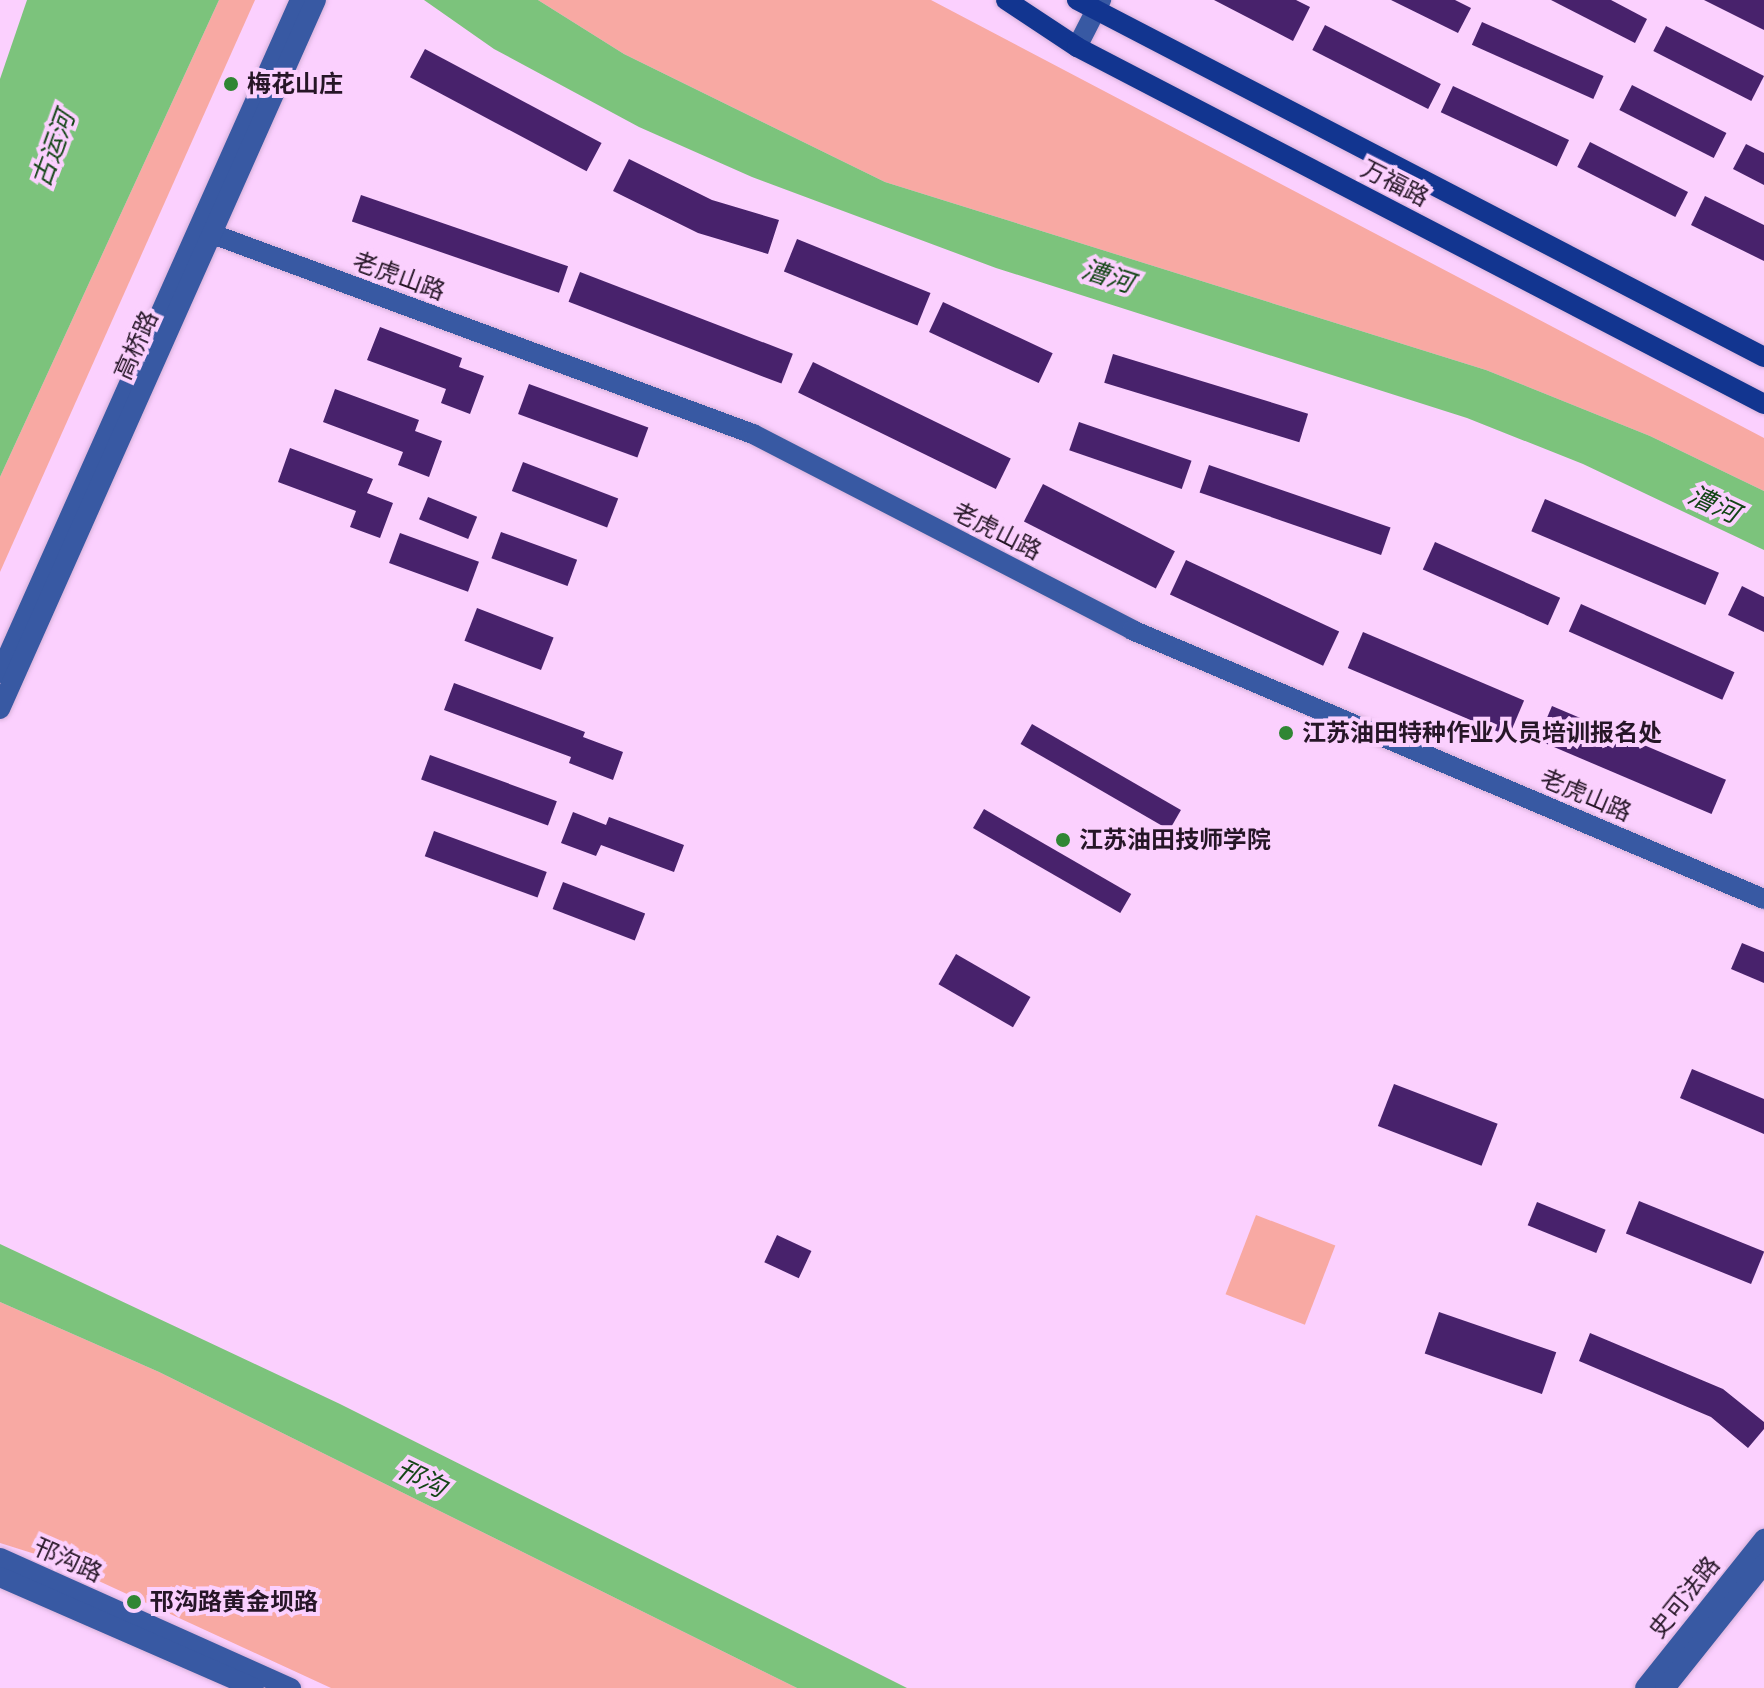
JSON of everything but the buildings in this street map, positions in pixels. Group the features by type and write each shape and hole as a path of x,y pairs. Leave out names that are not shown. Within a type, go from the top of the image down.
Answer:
{"main road":[{"name":"高桥路","path":"0,709 206,232 300,0"},
{"name":"高桥路","path":"0,673 316,0"},
{"name":"万福路","path":"1006,0 1077,47 1764,404"},
{"name":"万福路","path":"1077,0 1099,5 1764,357"},
{"path":"1077,47 1099,5"},
{"name":"老虎山路","path":"206,232 753,434 1132,630 1764,899"},
{"name":"史可法路","path":"1645,1688 1764,1539"},
{"name":"邗沟路","path":"0,1558 291,1688"},
{"name":"史可法路","path":"1665,1688 1764,1564"},
{"name":"邗沟路","path":"0,1577 254,1688"}],"shaded area":[{"path":"219,0 255,0 0,572 0,477"},
{"path":"538,0 931,0 1764,438 1764,491 1650,436 1486,370 885,182 624,54"},
{"path":"1256,1215 1335,1245 1305,1325 1226,1294"},
{"path":"0,1302 159,1372 797,1688 331,1688 51,1559 0,1543"}],"water":[{"name":"古运河","path":"27,0 219,0 0,477 0,79"},
{"name":"漕河","path":"424,0 538,0 624,54 885,182 1486,370 1650,436 1764,491 1764,550 1583,464 1467,418 996,268 752,177 639,127 494,49"},
{"name":"邗沟","path":"0,1244 340,1404 907,1688 797,1688 159,1372 0,1302"}],"place":[{"name":"梅花山庄","path":"231,84"},
{"name":"江苏油田特种作业人员培训报名处","path":"1286,733"},
{"name":"江苏油田技师学院","path":"1063,840"},
{"name":"邗沟路黄金坝路","path":"134,1602"}]}
